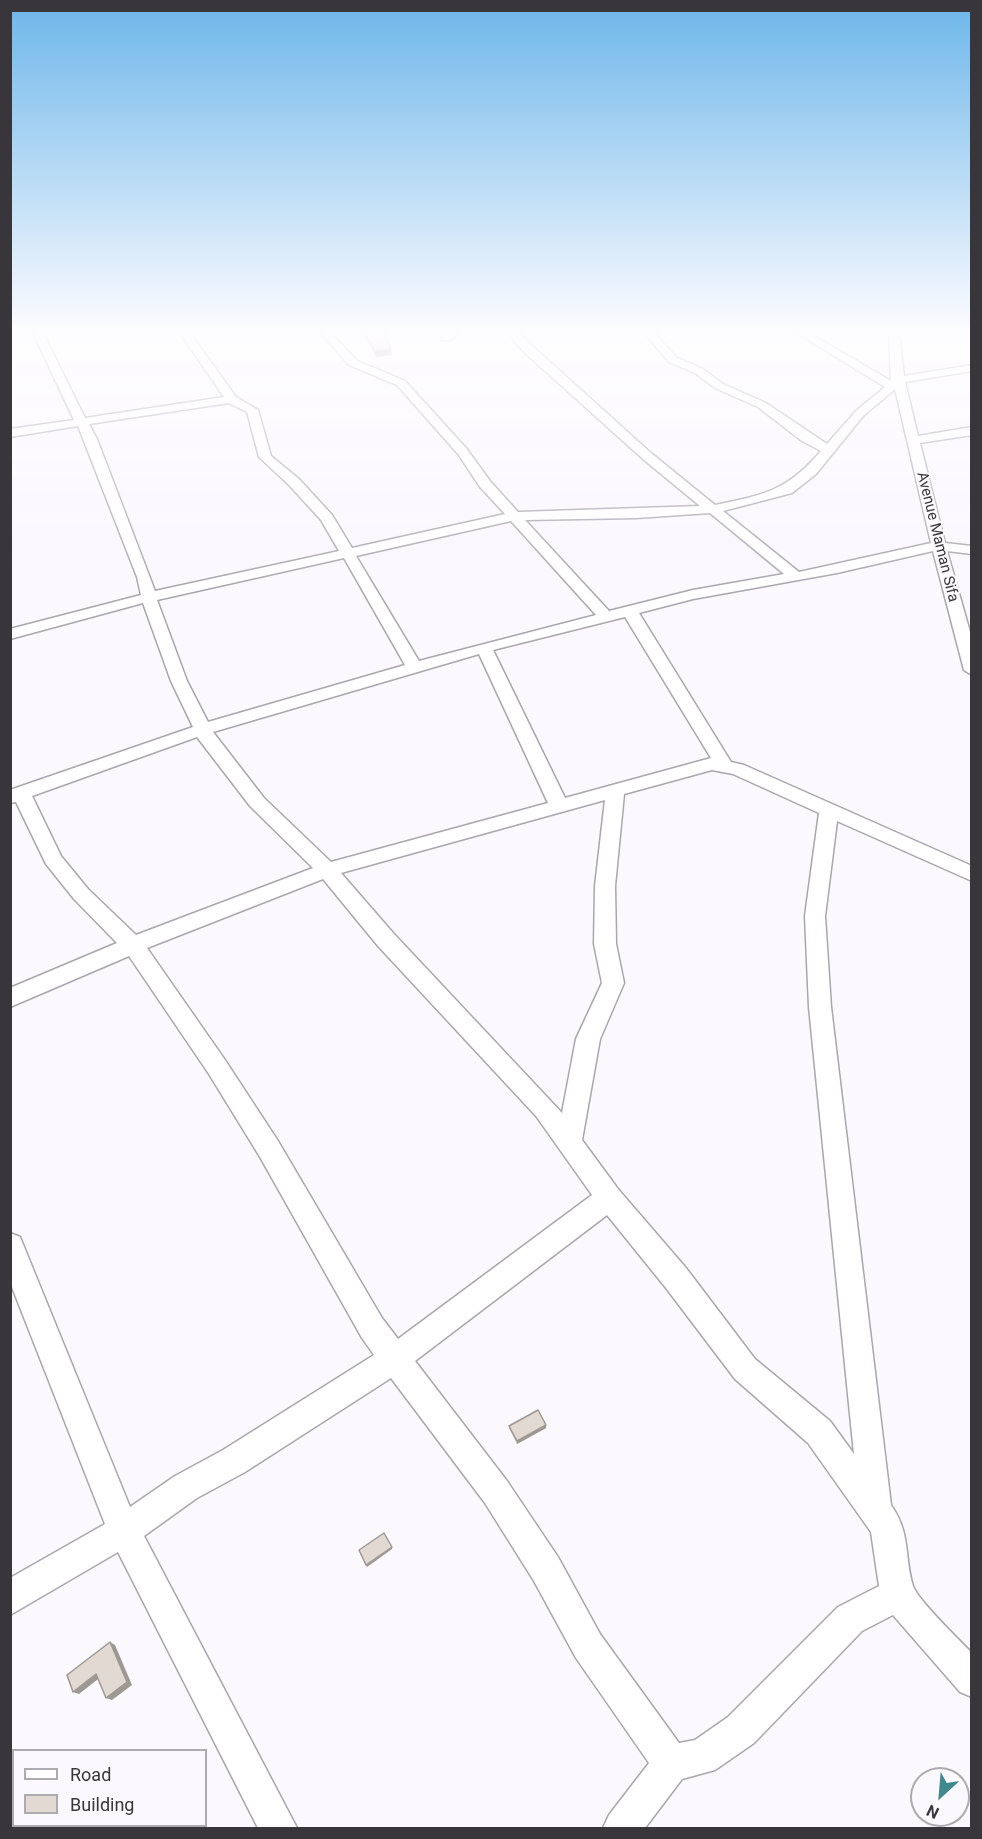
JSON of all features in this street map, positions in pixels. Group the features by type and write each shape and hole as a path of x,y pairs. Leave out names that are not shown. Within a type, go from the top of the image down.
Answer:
{"street":[{"path":"10,433 95,419"},
{"path":"254,419 265,457 294,482 327,518 414,666"},
{"path":"433,419 462,452 485,484 606,617"},
{"path":"605,419 794,576"},
{"path":"781,419 806,438 828,450"},
{"path":"10,634 150,597 350,555 516,516 613,515 714,509 753,501 787,490 812,471 855,419"},
{"name":"Avenue Maman Sifa","path":"907,419 938,546 972,670"},
{"path":"80,421 98,456 150,597 154,616 168,645 179,681 201,730 257,802 327,870 386,940 545,1109 609,1198 676,1278 745,1369 819,1432 885,1524 892,1548 897,1595 972,1680"},
{"path":"914,440 972,432"},
{"path":"672,1763 644,1728 610,1674 588,1646 546,1569 496,1492 372,1328 268,1149 217,1067 133,945 81,894 54,859 16,795 201,730 414,666 628,610 693,594 837,569 938,546 970,550"},
{"path":"628,610 724,765"},
{"path":"484,648 559,806"},
{"path":"10,998 133,945 327,870 712,764 724,765 972,874"},
{"path":"569,1141 588,1039 613,983 605,944 605,898 615,791"},
{"path":"828,810 815,916 819,1007 875,1507"},
{"path":"10,1598 44,1575 124,1531 186,1487 234,1461 396,1358 609,1198"},
{"path":"10,1246 124,1531 278,1828"},
{"path":"622,1828 672,1763 702,1757 741,1730 850,1619 897,1595"}],"building":[{"path":"538,1410 546,1425 517,1441 509,1426"},
{"path":"384,1533 392,1547 366,1565 359,1550"},
{"path":"110,1642 127,1682 106,1698 96,1674 73,1692 67,1675"}]}
